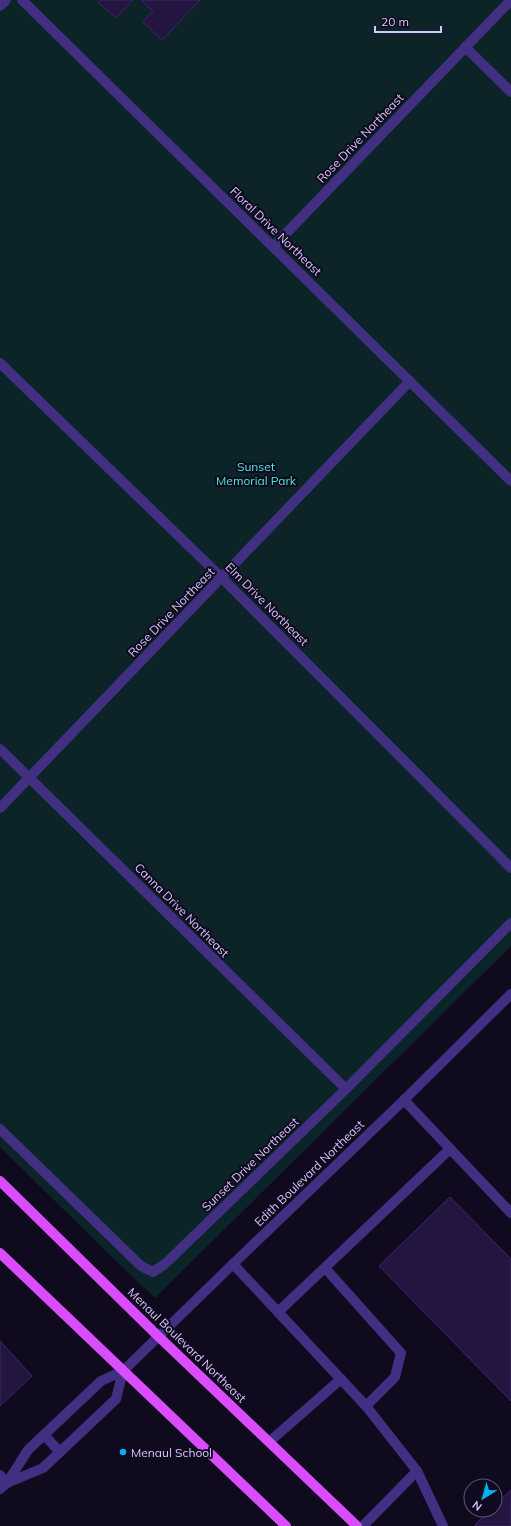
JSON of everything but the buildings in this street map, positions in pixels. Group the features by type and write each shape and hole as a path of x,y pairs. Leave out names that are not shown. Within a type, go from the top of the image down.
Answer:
{"main road":[{"name":"Menaul Boulevard Northeast","path":"0,1181 158,1336 357,1526"},
{"path":"0,1253 286,1526"}],"street":[{"path":"0,6 6,0"},
{"name":"Floral Drive Northeast","path":"22,0 511,481"},
{"name":"Rose Drive Northeast","path":"273,247 511,0"},
{"path":"465,47 511,92"},
{"name":"Elm Drive Northeast","path":"0,363 222,578 511,868"},
{"name":"Rose Drive Northeast","path":"0,808 410,381"},
{"name":"Canna Drive Northeast","path":"0,749 346,1089"},
{"name":"Sunset Drive Northeast","path":"0,1129 141,1266 153,1272 165,1264 346,1089 511,923"},
{"name":"Edith Boulevard Northeast","path":"2,1482 28,1450 100,1381 124,1371 158,1336 404,1100 511,994"},
{"path":"404,1100 511,1213"},
{"path":"278,1312 450,1149"},
{"path":"233,1264 366,1406 417,1471 443,1526"},
{"path":"325,1268 401,1353 395,1377 366,1406"},
{"name":"Edith Boulevard Northeast","path":"2,1482 44,1468 116,1399 124,1371"},
{"path":"269,1442 340,1379"},
{"path":"44,1435 60,1452"},
{"path":"362,1526 417,1471"}],"green space":[{"name":"Sunset Memorial Park","path":"0,0 511,0 511,946 155,1298 0,1147"}],"place":[{"name":"Menaul School","path":"123,1452"}]}
